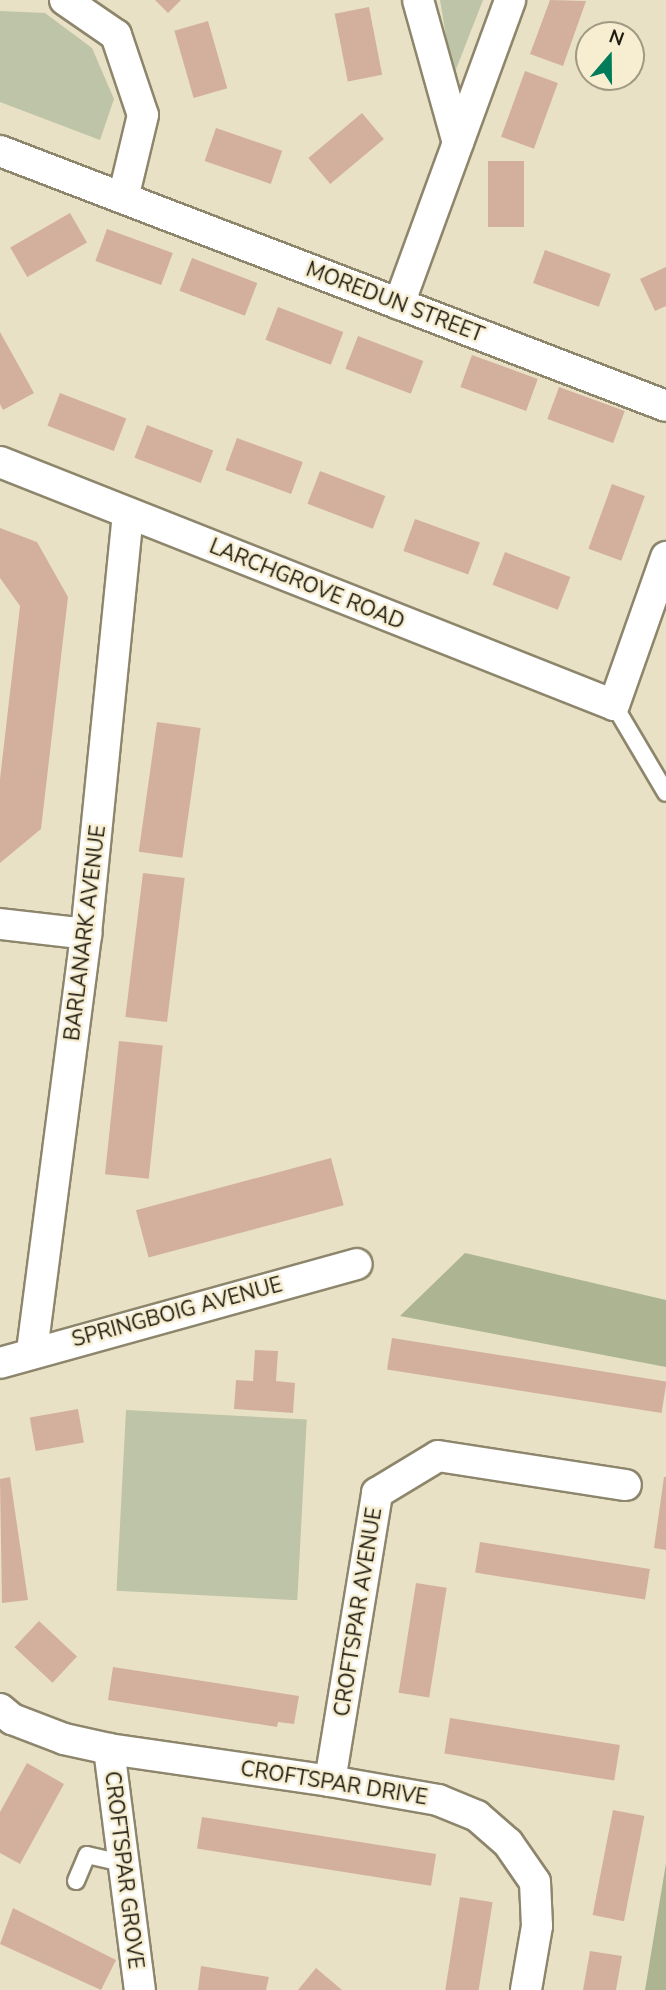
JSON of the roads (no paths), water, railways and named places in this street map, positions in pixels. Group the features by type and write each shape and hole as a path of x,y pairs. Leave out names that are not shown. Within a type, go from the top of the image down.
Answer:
{"street":[{"path":"65,0 116,35 143,115 123,198"},
{"path":"418,0 458,143"},
{"path":"400,304 510,0"},
{"name":"MOREDUN STREET","path":"0,151 666,406"},
{"name":"LARCHGROVE ROAD","path":"0,462 614,705"},
{"name":"BARLANARK AVENUE","path":"32,1351 86,934 128,514"},
{"path":"614,705 666,557"},
{"path":"0,924 86,934"},
{"name":"SPRINGBOIG AVENUE","path":"0,1363 32,1351 356,1264"},
{"name":"CROFTSPAR AVENUE","path":"330,1781 377,1493 438,1456 626,1485"},
{"name":"CROFTSPAR DRIVE","path":"0,1709 64,1739 109,1749 330,1781 438,1800 477,1816 508,1843 535,1882 537,1926 526,1990"},
{"name":"CROFTSPAR GROVE","path":"109,1749 140,1990"}],"lane":[{"path":"614,705 666,793"},
{"path":"76,1881 87,1855 123,1863"}]}
